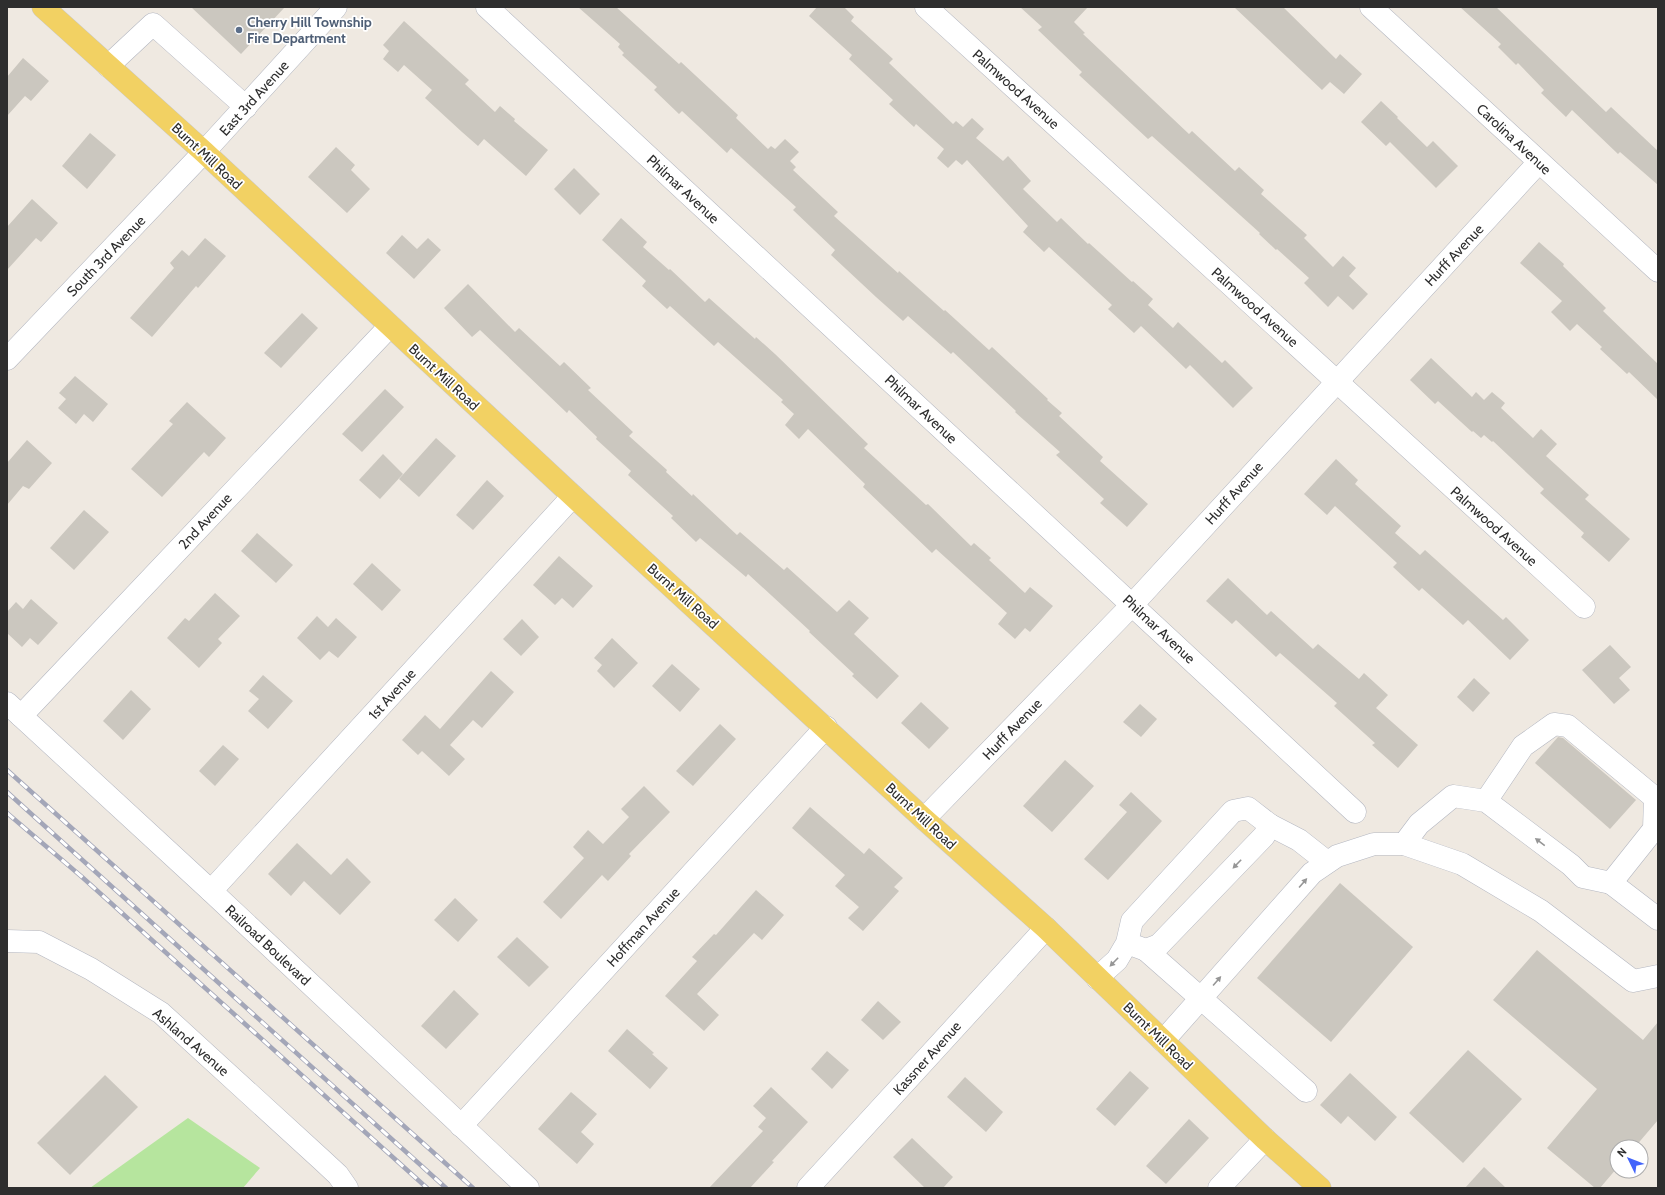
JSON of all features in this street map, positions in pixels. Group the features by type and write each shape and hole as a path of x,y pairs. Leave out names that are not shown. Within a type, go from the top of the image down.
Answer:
{"main road":[{"name":"Burnt Mill Road","path":"43,7 204,152 573,496 826,727 924,819 1046,928 1265,1139 1320,1188"}],"street":[{"name":"East 3rd Avenue","path":"204,152 336,7"},
{"name":"Philmar Avenue","path":"487,7 1354,812"},
{"name":"Palmwood Avenue","path":"926,7 1584,607"},
{"name":"Carolina Avenue","path":"1371,7 1658,271"},
{"path":"108,66 153,24 246,107"},
{"name":"South 3rd Avenue","path":"7,359 204,152"},
{"name":"Hurff Avenue","path":"924,819 1132,605 1539,162"},
{"name":"2nd Avenue","path":"14,710 390,326"},
{"name":"1st Avenue","path":"211,891 573,496"},
{"name":"Railroad Boulevard","path":"14,710 211,891 528,1188"},
{"path":"1486,801 1523,746 1554,724 1568,726 1655,798 1654,828 1611,883"},
{"name":"Hoffman Avenue","path":"461,1126 826,727"},
{"path":"1404,844 1419,824 1453,796 1486,801 1571,865 1583,877 1611,883 1658,919"},
{"path":"1306,1091 1202,998 1136,947 1132,921 1233,811 1248,808 1267,830 1299,840 1327,862"},
{"path":"1097,978 1117,960 1136,947 1158,945 1267,830"},
{"path":"1163,1041 1312,873 1337,856 1374,844 1404,844 1462,864 1541,911 1633,981 1658,976"},
{"name":"Kassner Avenue","path":"808,1188 1046,928"},
{"name":"Ashland Avenue","path":"7,941 39,942 91,969 161,1013 338,1175 347,1188"},
{"path":"1219,1188 1265,1139"}],"green space":[{"path":"188,1118 260,1168 243,1188 90,1188"}],"building":[{"name":"Cherry Hill Township Fire Department","path":"191,7 285,7 241,54"},
{"path":"578,7 616,7 679,64 681,62 738,115 736,118 768,149 771,146 775,149 785,139 799,152 790,161 796,167 793,170 838,212 834,216 898,273 899,271 944,311 945,310 989,350 992,347 1062,413 1059,416 1103,457 1100,461 1148,504 1127,527 1100,503 1104,499 1056,455 1060,452 1015,412 1016,411 953,352 951,354 908,316 903,321 876,297 831,255 835,250 793,210 796,207 731,148 727,153 682,111 679,114 654,90 657,87 622,55 624,53 618,47 620,44"},
{"path":"817,7 844,7 854,17 851,21 893,59 889,63 953,124 956,121 963,127 972,118 984,129 976,138 1003,161 1008,156 1031,181 1023,189 1057,222 1061,218 1088,244 1089,243 1153,299 1148,305 1173,328 1178,322 1222,363 1225,360 1253,388 1233,408 1190,365 1186,369 1141,326 1134,333 1108,309 1112,305 1049,247 1044,252 1023,232 1028,226 967,160 962,165 956,160 948,168 937,158 944,149 916,124 914,127 889,104 893,100 849,59 852,55 809,16"},
{"path":"1020,7 1088,7 1074,22 1085,33 1083,34 1189,134 1192,131 1235,171 1239,167 1264,190 1261,194 1307,235 1304,238 1333,267 1343,256 1356,268 1349,276 1368,294 1353,310 1338,296 1328,307 1304,283 1309,278 1277,249 1276,250 1259,234 1260,233 1152,136 1148,139 1079,75 1082,72 1038,30 1042,27"},
{"path":"1234,7 1283,7 1336,59 1340,54 1362,74 1344,94 1330,82 1322,90"},
{"path":"1460,7 1496,7 1606,112 1611,107 1658,151 1658,185 1620,152 1618,154 1572,110 1566,117 1541,93 1544,90 1518,63 1516,65 1498,47 1501,44"},
{"path":"404,21 469,80 465,84 495,112 500,106 515,119 514,121 548,150 526,176 484,139 478,146 462,132 425,98 432,90 404,65 398,72 383,59 389,51 383,45"},
{"path":"23,58 49,81 31,101 25,96 7,116 7,77"},
{"path":"1381,101 1427,147 1433,141 1458,166 1436,188 1390,142 1386,146 1361,122"},
{"path":"90,133 116,155 87,189 62,166"},
{"path":"336,147 355,165 351,170 370,189 347,213 308,177"},
{"path":"574,168 600,194 580,215 554,189"},
{"path":"32,199 58,223 41,242 36,238 7,270 7,227"},
{"path":"621,218 647,242 643,247 669,270 670,269 705,302 709,298 755,339 756,337 775,354 868,444 864,448 926,505 928,504 971,546 974,543 991,558 989,560 1025,593 1030,587 1053,606 1030,632 1025,628 1015,639 998,624 1007,613 936,549 932,553 863,487 865,484 808,429 799,439 785,425 794,414 781,402 783,400 718,342 714,346 670,306 667,309 642,286 646,281 602,240"},
{"path":"402,235 417,249 428,238 441,250 414,279 386,253"},
{"path":"205,238 226,256 198,288 196,286 152,337 130,318 174,268 170,263 182,250 189,256"},
{"path":"1539,242 1564,264 1563,266 1606,308 1603,311 1658,364 1658,400 1629,372 1627,374 1600,349 1602,347 1577,324 1570,331 1551,312 1562,301 1520,263"},
{"path":"468,284 515,332 519,328 560,366 564,362 591,388 588,390 633,432 629,436 667,470 666,472 692,496 693,494 737,535 740,532 784,570 787,567 837,612 849,600 869,618 854,634 899,676 877,699 852,676 854,674 809,632 810,631 748,574 746,577 700,538 696,542 671,518 673,516 628,475 631,471 596,439 597,437 569,410 567,413 480,330 472,337 444,308"},
{"path":"302,313 318,328 281,368 264,353"},
{"path":"1431,358 1472,397 1476,392 1484,400 1492,392 1505,403 1501,408 1533,438 1541,429 1557,444 1546,456 1589,495 1585,499 1630,539 1609,562 1581,537 1584,533 1540,493 1544,489 1493,441 1492,442 1484,435 1481,438 1473,431 1472,432 1438,401 1435,404 1410,380"},
{"path":"75,376 108,404 93,422 84,414 76,424 58,408 66,399 59,393"},
{"path":"385,389 404,407 362,452 342,434"},
{"path":"187,402 226,438 209,457 204,452 162,497 131,469 173,424 169,421"},
{"path":"436,438 456,456 419,497 399,479"},
{"path":"27,440 52,463 29,489 23,486 7,505 7,463"},
{"path":"383,454 403,474 380,499 359,480"},
{"path":"1336,459 1358,480 1355,484 1401,526 1395,533 1420,555 1425,550 1503,620 1506,617 1529,640 1510,660 1468,620 1463,625 1422,588 1419,591 1393,567 1397,563 1335,506 1327,515 1304,494"},
{"path":"487,480 504,496 473,530 456,515"},
{"path":"84,510 109,532 74,570 50,548"},
{"path":"257,533 293,565 276,583 241,551"},
{"path":"559,556 593,586 573,608 562,598 555,605 533,585"},
{"path":"372,563 401,590 382,611 353,584"},
{"path":"1228,578 1267,615 1271,611 1313,649 1318,644 1359,679 1364,673 1388,695 1376,708 1418,745 1398,768 1372,745 1375,743 1334,706 1337,703 1280,653 1276,657 1236,620 1232,624 1206,601"},
{"path":"215,593 240,616 218,639 222,643 199,668 167,638 185,618 189,621"},
{"path":"31,599 58,623 38,645 30,638 22,647 7,633 7,612 16,602 23,609"},
{"path":"317,616 328,627 336,618 357,637 338,658 329,651 320,660 297,638"},
{"path":"522,619 539,637 521,656 503,639"},
{"path":"612,638 638,663 614,688 597,671 602,665 594,658"},
{"path":"1610,645 1631,667 1619,678 1630,690 1614,704 1582,670"},
{"path":"672,664 700,689 680,712 652,686"},
{"path":"491,671 514,692 482,728 473,720 450,745 465,759 449,776 422,751 418,755 402,740 425,715 440,729"},
{"path":"263,675 293,701 268,729 248,711 259,699 249,691"},
{"path":"1474,678 1490,693 1473,712 1457,697"},
{"path":"131,690 151,709 123,740 103,721"},
{"path":"921,702 949,728 929,749 901,723"},
{"path":"1140,704 1157,719 1141,737 1123,722"},
{"path":"720,724 736,739 693,786 676,771"},
{"path":"1558,737 1563,738 1636,800 1610,829 1535,763"},
{"path":"223,745 239,759 215,786 199,771"},
{"path":"1065,760 1094,786 1052,832 1023,806"},
{"path":"644,786 670,812 629,854 631,856 608,881 602,875 561,919 543,902 584,858 573,847 588,830 603,844 629,817 621,809"},
{"path":"1131,792 1162,821 1108,880 1084,859 1127,812 1119,805"},
{"path":"810,807 864,854 869,848 903,878 894,887 899,891 863,931 848,918 859,907 835,886 845,875 792,828"},
{"path":"297,843 331,875 347,858 371,882 340,915 304,881 291,896 268,874"},
{"path":"1340,883 1413,947 1331,1042 1257,978"},
{"path":"756,890 784,915 762,940 754,933 697,994 719,1015 704,1031 665,996 697,961 692,957 714,934 716,935"},
{"path":"455,898 478,920 458,942 434,920"},
{"path":"517,937 549,967 529,987 497,957"},
{"path":"1537,950 1643,1040 1658,1022 1658,1120 1642,1139 1609,1139 1609,1177 1600,1188 1595,1188 1547,1148 1597,1089 1493,1000"},
{"path":"454,990 479,1014 446,1049 421,1026"},
{"path":"878,1001 901,1022 883,1040 861,1020"},
{"path":"627,1029 654,1053 652,1054 668,1068 650,1089 608,1051"},
{"path":"1468,1050 1522,1099 1463,1163 1409,1113"},
{"path":"827,1051 849,1070 832,1089 811,1069"},
{"path":"1130,1071 1149,1088 1115,1126 1096,1109"},
{"path":"1350,1073 1397,1117 1375,1141 1348,1116 1341,1124 1320,1105"},
{"path":"105,1075 138,1107 70,1175 37,1143"},
{"path":"965,1077 1003,1112 986,1132 947,1097"},
{"path":"771,1087 808,1122 772,1161 774,1162 750,1188 709,1188 763,1131 758,1127 766,1118 753,1106"},
{"path":"571,1092 597,1114 581,1132 594,1144 577,1164 538,1129"},
{"path":"1189,1119 1209,1138 1166,1184 1146,1166"},
{"path":"912,1138 953,1177 943,1188 925,1188 893,1157"},
{"path":"1484,1167 1506,1188 1465,1188"}],"railway":[{"path":"7,770 473,1188"},
{"path":"7,792 446,1188"},
{"path":"7,813 82,877 427,1188"}],"place":[{"name":"Cherry Hill Township Fire Department","path":"239,30"}]}
